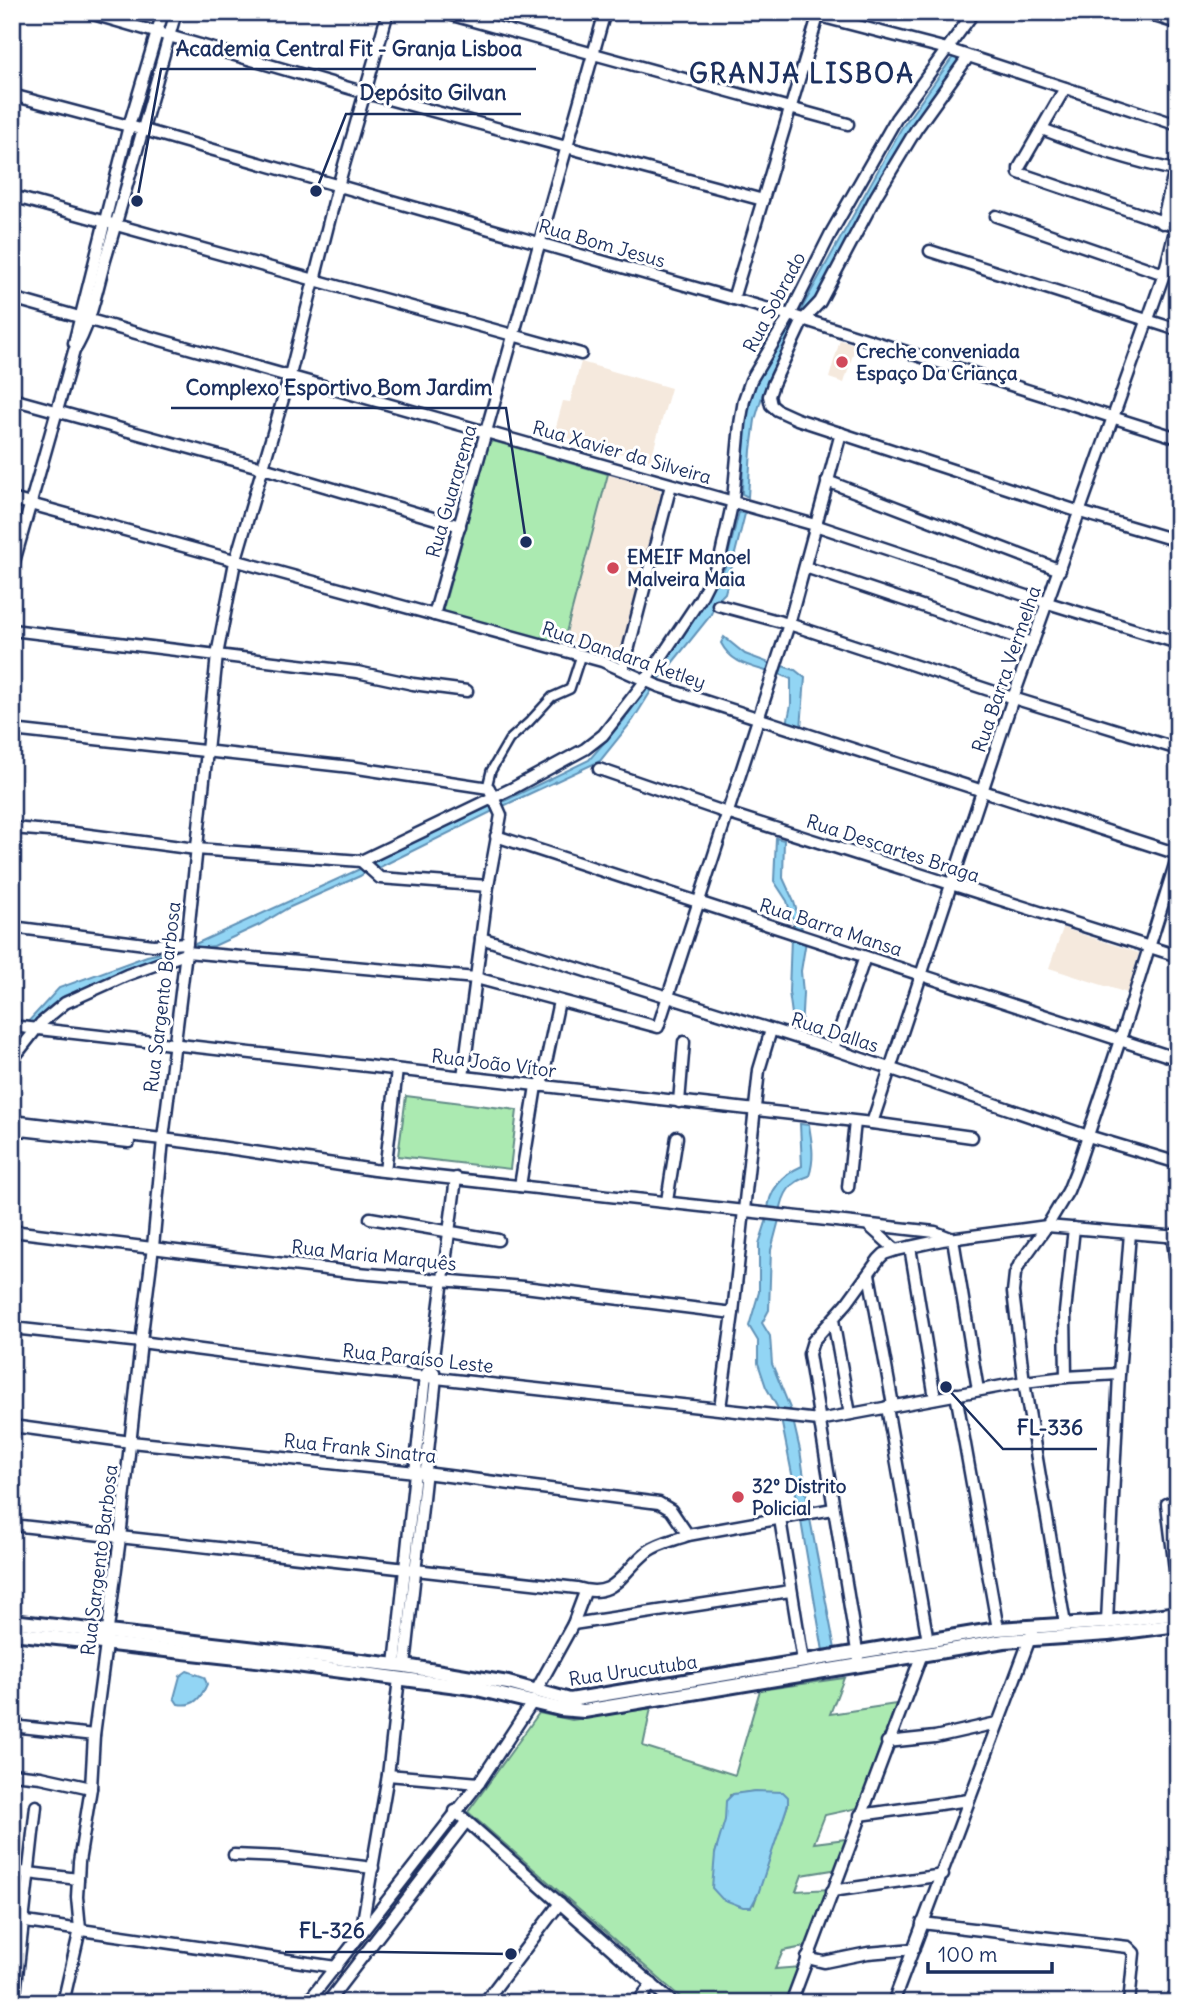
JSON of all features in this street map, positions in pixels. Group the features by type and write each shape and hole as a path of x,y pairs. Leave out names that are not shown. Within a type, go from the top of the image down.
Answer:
{"street":[{"path":"86,12 366,93 763,200"},
{"path":"84,317 129,126 163,12"},
{"path":"12,569 74,351 74,341 116,224 176,12"},
{"name":"Rua Sargento Barbosa","path":"63,2003 80,1929 78,1879 120,1538 217,654 235,562 290,374 338,186 388,12"},
{"path":"441,12 848,124"},
{"name":"Rua Guararema","path":"434,615 605,12"},
{"path":"804,12 947,49 1178,125"},
{"name":"Rua Sobrado","path":"362,861 494,798 593,744 646,680 700,598 720,558 733,500 744,400 751,380 790,315 831,233 896,119 974,12"},
{"path":"1146,12 1178,22"},
{"path":"733,299 818,14"},
{"path":"968,57 917,128 820,302 803,320 769,396 774,408 797,419 1080,512 1178,541"},
{"path":"1065,88 1018,168 1020,174 1177,227"},
{"name":"Rua Bom Jesus","path":"12,95 144,130 790,315 1178,438"},
{"path":"1042,129 1088,148 1174,170"},
{"path":"1162,223 1178,157"},
{"path":"12,196 580,354"},
{"path":"996,216 1164,274"},
{"name":"Rua Barra Vermelha","path":"872,1123 1013,698 1115,417 1164,274 1177,227"},
{"path":"930,251 1178,330"},
{"name":"Rua Xavier da Silveira","path":"12,298 290,374 671,485 733,500 1178,643"},
{"path":"12,400 263,468 460,526"},
{"path":"12,927 186,950 476,978 657,1028 700,904 789,624 841,433"},
{"path":"827,481 1060,570"},
{"path":"623,670 671,485"},
{"name":"Rua Dandara Ketley","path":"12,499 581,655 758,718 1178,855"},
{"path":"806,567 1033,643"},
{"path":"718,605 789,624 1178,750"},
{"path":"12,630 357,672 413,684 467,691"},
{"path":"487,787 491,771 509,740 552,697 570,688 581,655"},
{"path":"12,730 351,767 487,787 491,790 500,812 463,1077"},
{"name":"Rua Descartes Braga","path":"599,769 727,813 1178,956"},
{"path":"12,828 196,849 362,861 373,874 384,879 488,886"},
{"name":"Rua Barra Mansa","path":"496,836 1178,1059"},
{"path":"1065,1624 1024,1382 1014,1283 1020,1265 1068,1191 1120,1040 1178,855"},
{"name":"Rua Dallas","path":"481,938 832,1049 1088,1136 1178,1163"},
{"path":"12,1060 37,1028 76,996 186,950"},
{"path":"832,1049 865,957"},
{"path":"520,1186 538,1086 559,1001"},
{"name":"Rua João Vítor","path":"12,1026 872,1123 972,1137"},
{"path":"720,1408 759,1070 771,1030"},
{"path":"679,1102 684,1042"},
{"path":"385,1171 397,1070"},
{"path":"12,1121 163,1142"},
{"path":"848,1187 855,1122"},
{"path":"12,1129 210,1147 385,1171 927,1230 953,1239"},
{"path":"667,1201 677,1137"},
{"path":"400,1665 432,1365 456,1178"},
{"path":"370,1218 498,1240"},
{"path":"866,1224 896,1251"},
{"path":"859,1658 809,1354 813,1341 833,1320 884,1254 953,1239 1047,1226 1074,1228 1175,1236 1178,1276"},
{"path":"1066,1377 1065,1311 1074,1228"},
{"name":"Rua Maria Marquês","path":"12,1231 358,1273 524,1287 733,1313"},
{"path":"1107,1622 1119,1374 1130,1233"},
{"path":"953,1239 978,1390"},
{"path":"910,1247 935,1398"},
{"path":"869,1273 928,1641"},
{"path":"833,1320 850,1414"},
{"name":"Rua Paraíso Leste","path":"12,1328 820,1420 1024,1382 1119,1374"},
{"path":"956,1394 998,1629"},
{"name":"Rua Frank Sinatra","path":"12,1426 421,1472 659,1503 671,1510 688,1535"},
{"path":"1178,1500 1168,1502 1167,1505 1178,1594"},
{"path":"12,1525 411,1568 577,1588 585,1592 606,1590 648,1551 688,1535 834,1509"},
{"path":"780,1519 803,1661"},
{"path":"573,1624 790,1591"},
{"path":"307,2003 479,1783 534,1696 573,1624 585,1598 585,1592"},
{"name":"Rua Urucutuba","path":"649,1695 803,1661 922,1654 1065,1624 1178,1613"},
{"name":"Rua Urucutuba","path":"12,1621 107,1638 534,1696"},
{"name":"Rua Urucutuba","path":"12,1633 107,1638 400,1665 508,1683 560,1709 584,1711 627,1698 859,1658 928,1641 998,1629 1082,1636 1178,1625"},
{"path":"893,2003 1033,1632"},
{"path":"791,2003 922,1654"},
{"path":"360,1937 388,1775 399,1678"},
{"path":"887,1742 935,1737 997,1723"},
{"path":"12,1726 94,1735"},
{"path":"12,1774 41,1777 91,1788"},
{"path":"388,1775 479,1783"},
{"path":"860,1815 969,1800"},
{"path":"14,2003 36,1806"},
{"path":"455,1811 673,2003"},
{"path":"327,2003 466,1822"},
{"path":"234,1855 283,1857 373,1868"},
{"path":"12,1871 78,1879"},
{"path":"832,1891 943,1875"},
{"path":"484,2003 560,1903"},
{"path":"12,1920 335,1967"},
{"path":"922,1923 1128,1947 1134,1953 1129,2003"},
{"path":"807,1958 824,1962 868,1953 914,1949"},
{"path":"637,2003 652,1984"}],"shaded area":[{"name":"Creche conveniada Espaço Da Criança","path":"840,340 856,345 844,383 829,378"},
{"path":"581,362 671,388 650,462 554,434 563,401 570,402"},
{"name":"EMEIF Manoel Malveira Maia","path":"608,474 659,489 662,496 621,650 613,654 564,639"},
{"path":"1063,928 1139,953 1127,993 1049,968"}],"green space":[{"path":"493,441 608,474 563,644 445,614 443,609 489,444"},
{"path":"406,1096 517,1110 510,1169 398,1156"},
{"path":"844,1678 830,1714 896,1704 858,1808 825,1815 814,1843 846,1839 838,1869 802,1875 796,1891 830,1889 809,1946 783,1951 775,1969 800,1967 787,2003 687,2003 468,1812 539,1713 572,1720 651,1708 643,1746 735,1775 760,1690","holes":["755,1791 788,1804 754,1904 715,1854 726,1820 730,1795"]}],"water":[{"path":"953,57 964,60 914,126 805,317 798,315 901,129"},
{"path":"795,321 800,323 784,346 763,393 755,420 748,497 742,494 744,428 754,389 774,345"},
{"path":"739,512 745,514 725,593 657,682 651,680 725,567"},
{"path":"724,637 745,654 772,664 769,672 742,663 730,655 721,643"},
{"path":"779,665 795,670 805,678 801,728 787,724 791,705 791,679 777,673"},
{"path":"648,686 653,688 633,720 600,761 501,807 500,803 589,760 624,720"},
{"path":"493,805 495,810 374,870 369,865 389,853"},
{"path":"776,838 784,840 783,878 802,929 795,928 787,901 774,881"},
{"path":"362,868 366,872 360,876 288,908 259,925 214,946 191,949 191,946"},
{"path":"791,937 806,941 801,971 801,1031 794,1029 789,992"},
{"path":"183,948 183,953 64,996 47,1009 35,1027 26,1024 59,988 147,956"},
{"path":"800,1124 809,1125 812,1157 809,1176 788,1189 780,1213 768,1212 771,1197 778,1184 789,1173 802,1166"},
{"path":"767,1219 779,1220 771,1250 769,1310 762,1323 770,1336 772,1364 792,1413 780,1412 766,1387 758,1363 758,1341 749,1326 759,1292 759,1244"},
{"path":"781,1419 793,1420 809,1512 800,1514"},
{"path":"810,1519 835,1649 823,1651 801,1521"},
{"path":"187,1671 204,1677 207,1684 196,1700 188,1704 178,1704 174,1698 180,1676"},
{"path":"755,1791 783,1792 788,1797 788,1804 758,1894 751,1907 743,1907 722,1899 712,1888 715,1854 725,1820 726,1801 733,1794"}],"place":[{"name":"Depósito Gilvan","path":"316,191"},
{"name":"Academia Central Fit - Granja Lisboa","path":"137,201"},
{"name":"Creche conveniada Espaço Da Criança","path":"842,362"},
{"name":"Complexo Esportivo Bom Jardim","path":"526,542"},
{"name":"EMEIF Manoel Malveira Maia","path":"613,568"},
{"name":"FL-336","path":"946,1387"},
{"name":"32º Distrito Policial","path":"738,1497"},
{"name":"FL-326","path":"511,1954"}],"district":[{"name":"GRANJA LISBOA","path":"802,74"}]}
